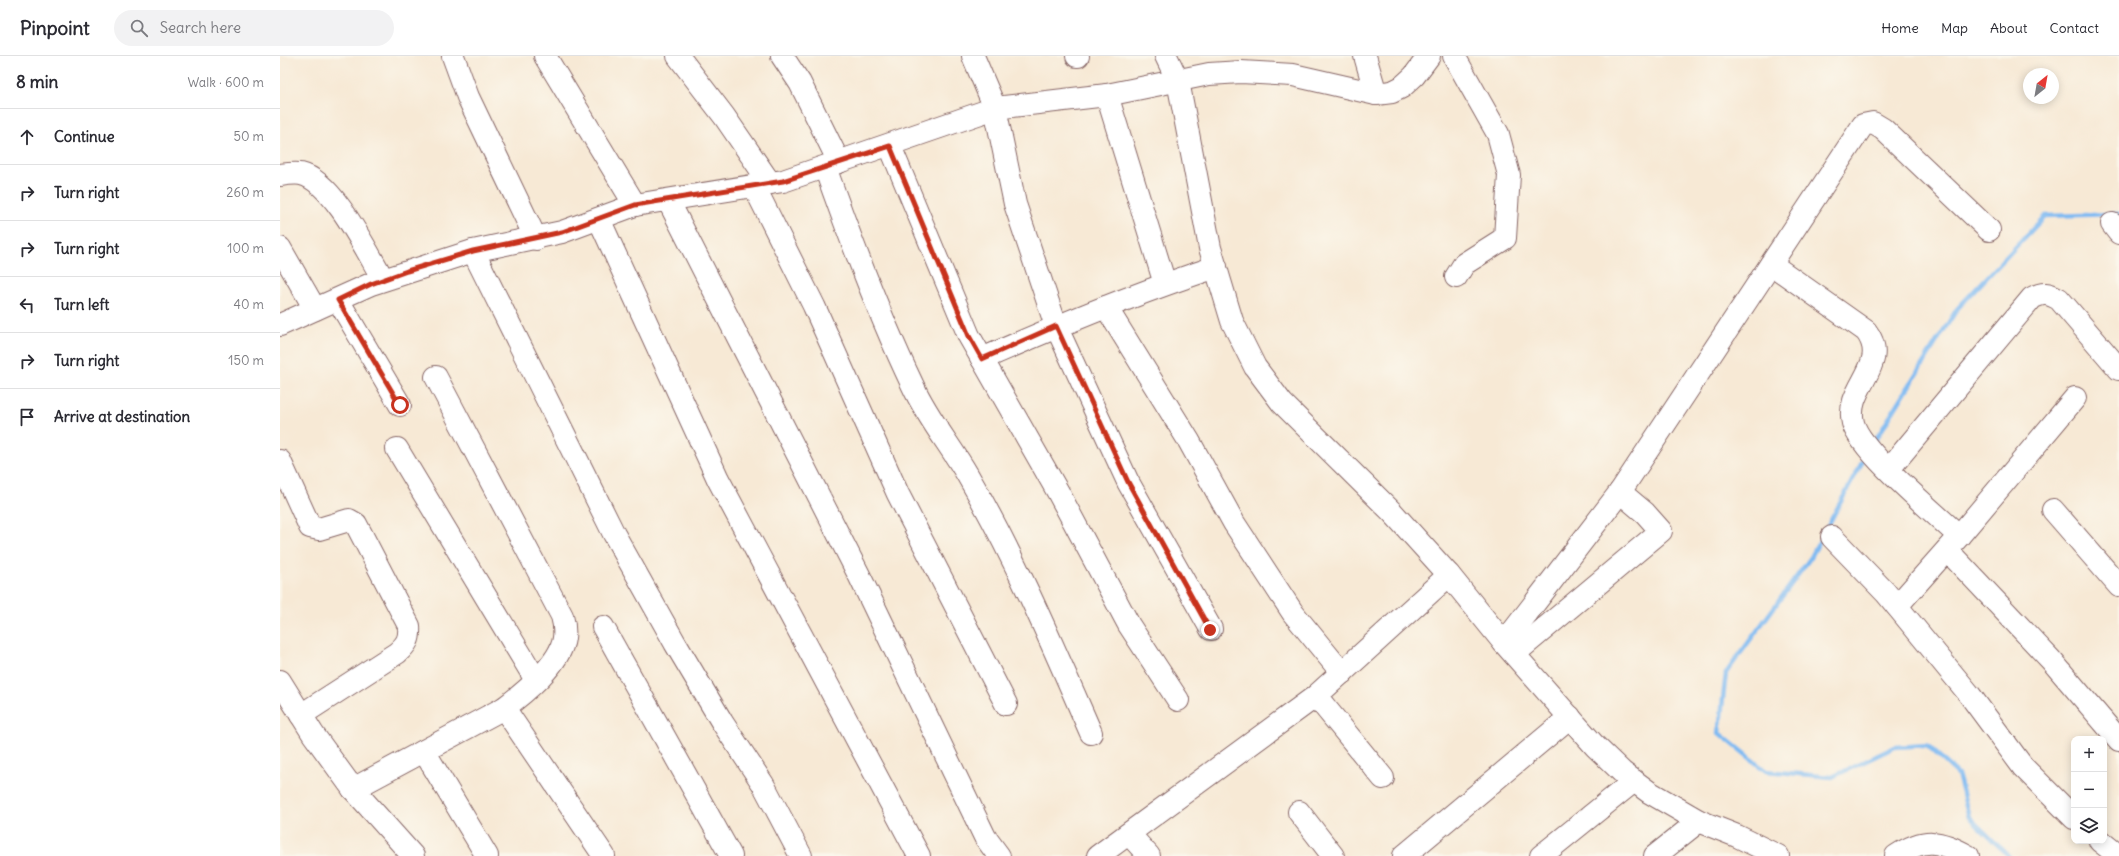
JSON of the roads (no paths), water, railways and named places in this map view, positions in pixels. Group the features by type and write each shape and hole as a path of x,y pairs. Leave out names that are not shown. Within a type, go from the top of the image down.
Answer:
{"street":[{"path":"453,56 468,97 536,239"},
{"path":"546,56 635,205"},
{"path":"678,56 724,116 762,184 814,306 898,494 1006,704"},
{"path":"782,56 800,83 832,164 863,272 913,388 968,475 1061,664 1091,733"},
{"path":"973,56 995,108 1015,204 1056,326 1128,482 1210,630"},
{"path":"1166,56 1178,81 1210,248 1232,321 1255,367 1282,403 1393,513 1449,575 1509,649 1617,767 1634,781 1699,821 1737,836 1778,856"},
{"path":"1365,56 1376,94"},
{"path":"280,325 315,308 338,300 383,279 473,251 536,239 599,219 635,205 783,181 890,146 995,108 1107,95 1209,74 1241,72 1289,65 1376,94 1392,92 1402,87 1414,76 1429,56"},
{"path":"1454,56 1498,134 1509,175 1505,238 1464,264 1456,277"},
{"path":"1107,95 1165,284"},
{"path":"1509,649 1620,492 1861,128 1867,124 1877,124 1884,129 1988,230"},
{"path":"890,146 969,336 1058,492 1129,624 1178,700"},
{"path":"280,175 302,174 318,182 333,197 383,279"},
{"path":"668,200 859,575 982,830 999,856"},
{"path":"599,219 718,479 919,856"},
{"path":"280,248 315,308"},
{"path":"473,251 614,534 710,702 763,784 801,856"},
{"path":"1771,264 1866,331 1873,340 1875,348 1874,357 1851,407 1853,425 1859,437 1953,543 2119,740"},
{"path":"982,359 1056,326 1165,284 1216,267"},
{"path":"1882,463 2032,298 2040,294 2046,293 2058,299 2119,369"},
{"path":"338,300 400,405"},
{"path":"1106,307 1189,441 1234,523 1294,613 1342,673"},
{"path":"353,790 504,708 536,680 559,651 564,639 565,628 562,616 436,377"},
{"path":"1896,606 1953,543 2075,398"},
{"path":"397,449 536,680"},
{"path":"280,461 310,527 319,529 349,520 356,524 409,626 410,636 407,643 397,653 301,715"},
{"path":"1509,649 1661,531 1645,513 1620,492"},
{"path":"2053,510 2119,586"},
{"path":"1832,537 1896,606 1969,694 2023,767 2071,815"},
{"path":"1098,856 1316,696 1449,575"},
{"path":"603,627 731,856"},
{"path":"280,681 301,715 353,790 413,856"},
{"path":"1316,696 1383,778"},
{"path":"504,708 604,856"},
{"path":"1404,856 1570,717"},
{"path":"424,752 487,856"},
{"path":"1541,856 1634,781"},
{"path":"1299,812 1333,856"},
{"path":"1655,856 1699,821"},
{"path":"1128,834 1149,856"},
{"path":"1896,856 1912,846 1924,842 1951,847 1968,856"},
{"path":"2104,844 2119,856"}],"waterway":[{"path":"1873,444 1957,309 2045,216 2119,214"},
{"path":"1866,455 1811,557 1726,673 1719,733 1766,771 1832,777 1895,747 1927,745 1958,774 1969,817 2009,856"}]}
